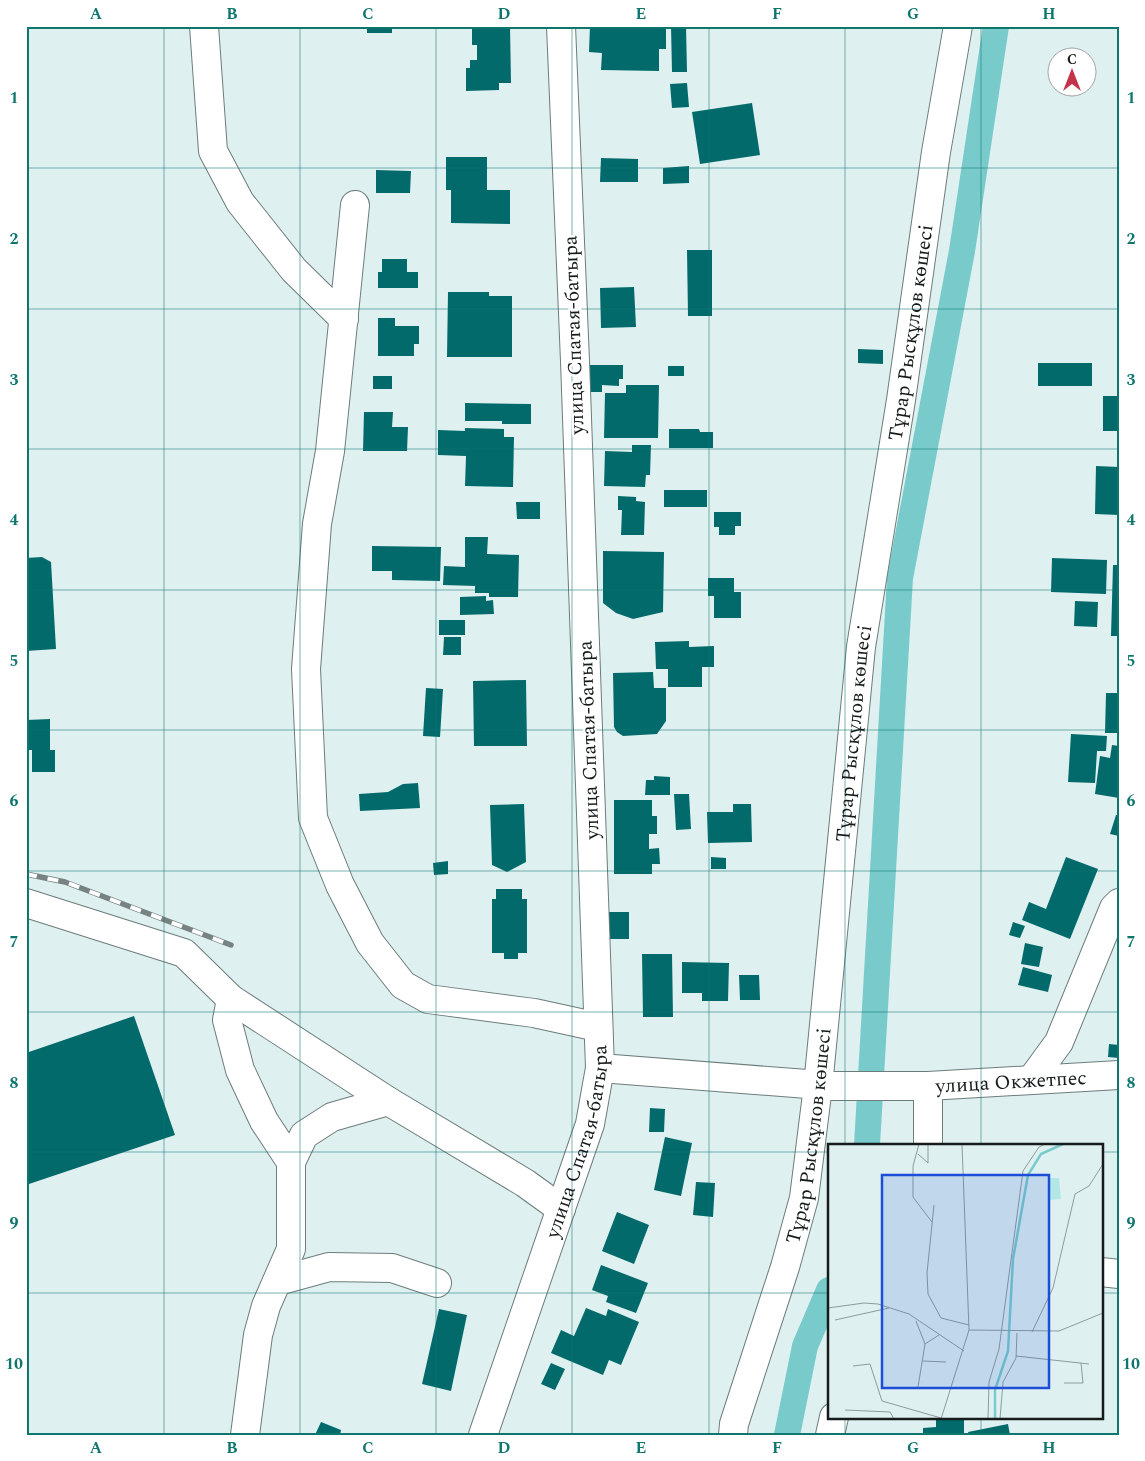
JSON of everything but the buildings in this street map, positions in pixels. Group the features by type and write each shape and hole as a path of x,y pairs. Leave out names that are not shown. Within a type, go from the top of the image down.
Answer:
{"street":[{"path":"204,26 213,151 240,202 294,270 344,319"},
{"name":"улица Спатая-батыра","path":"483,1435 590,1124 600,1068 561,26"},
{"name":"Тұрар Рысқұлов көшесі","path":"732,1435 804,1198 826,1086 861,648 901,400 936,152 958,26"},
{"path":"354,205 330,450 317,524 306,668 313,818 340,885 370,943 403,985 428,998 534,1013 598,1027"},
{"path":"26,903 184,954 231,999 388,1101 484,1157 561,1208"},
{"path":"1032,1079 1060,1042 1114,908 1119,904"},
{"path":"26,923 57,913"},
{"path":"231,999 227,1020 240,1070 264,1121 291,1162"},
{"name":"улица Окжетпес","path":"600,1068 826,1086 917,1086 1119,1076"},
{"path":"917,1086 928,1144"},
{"path":"245,1435 258,1335 266,1306 291,1248 291,1162 304,1135 332,1117 388,1101"},
{"path":"278,1281 329,1268 392,1268 437,1283"},
{"path":"1102,1272 1119,1274"},
{"path":"830,1435 834,1418"}],"waterway":[{"path":"867,1144 900,578 962,251 996,26"},
{"path":"787,1435 805,1346 828,1292"}],"railway":[{"path":"26,874 65,882 231,945"}]}
